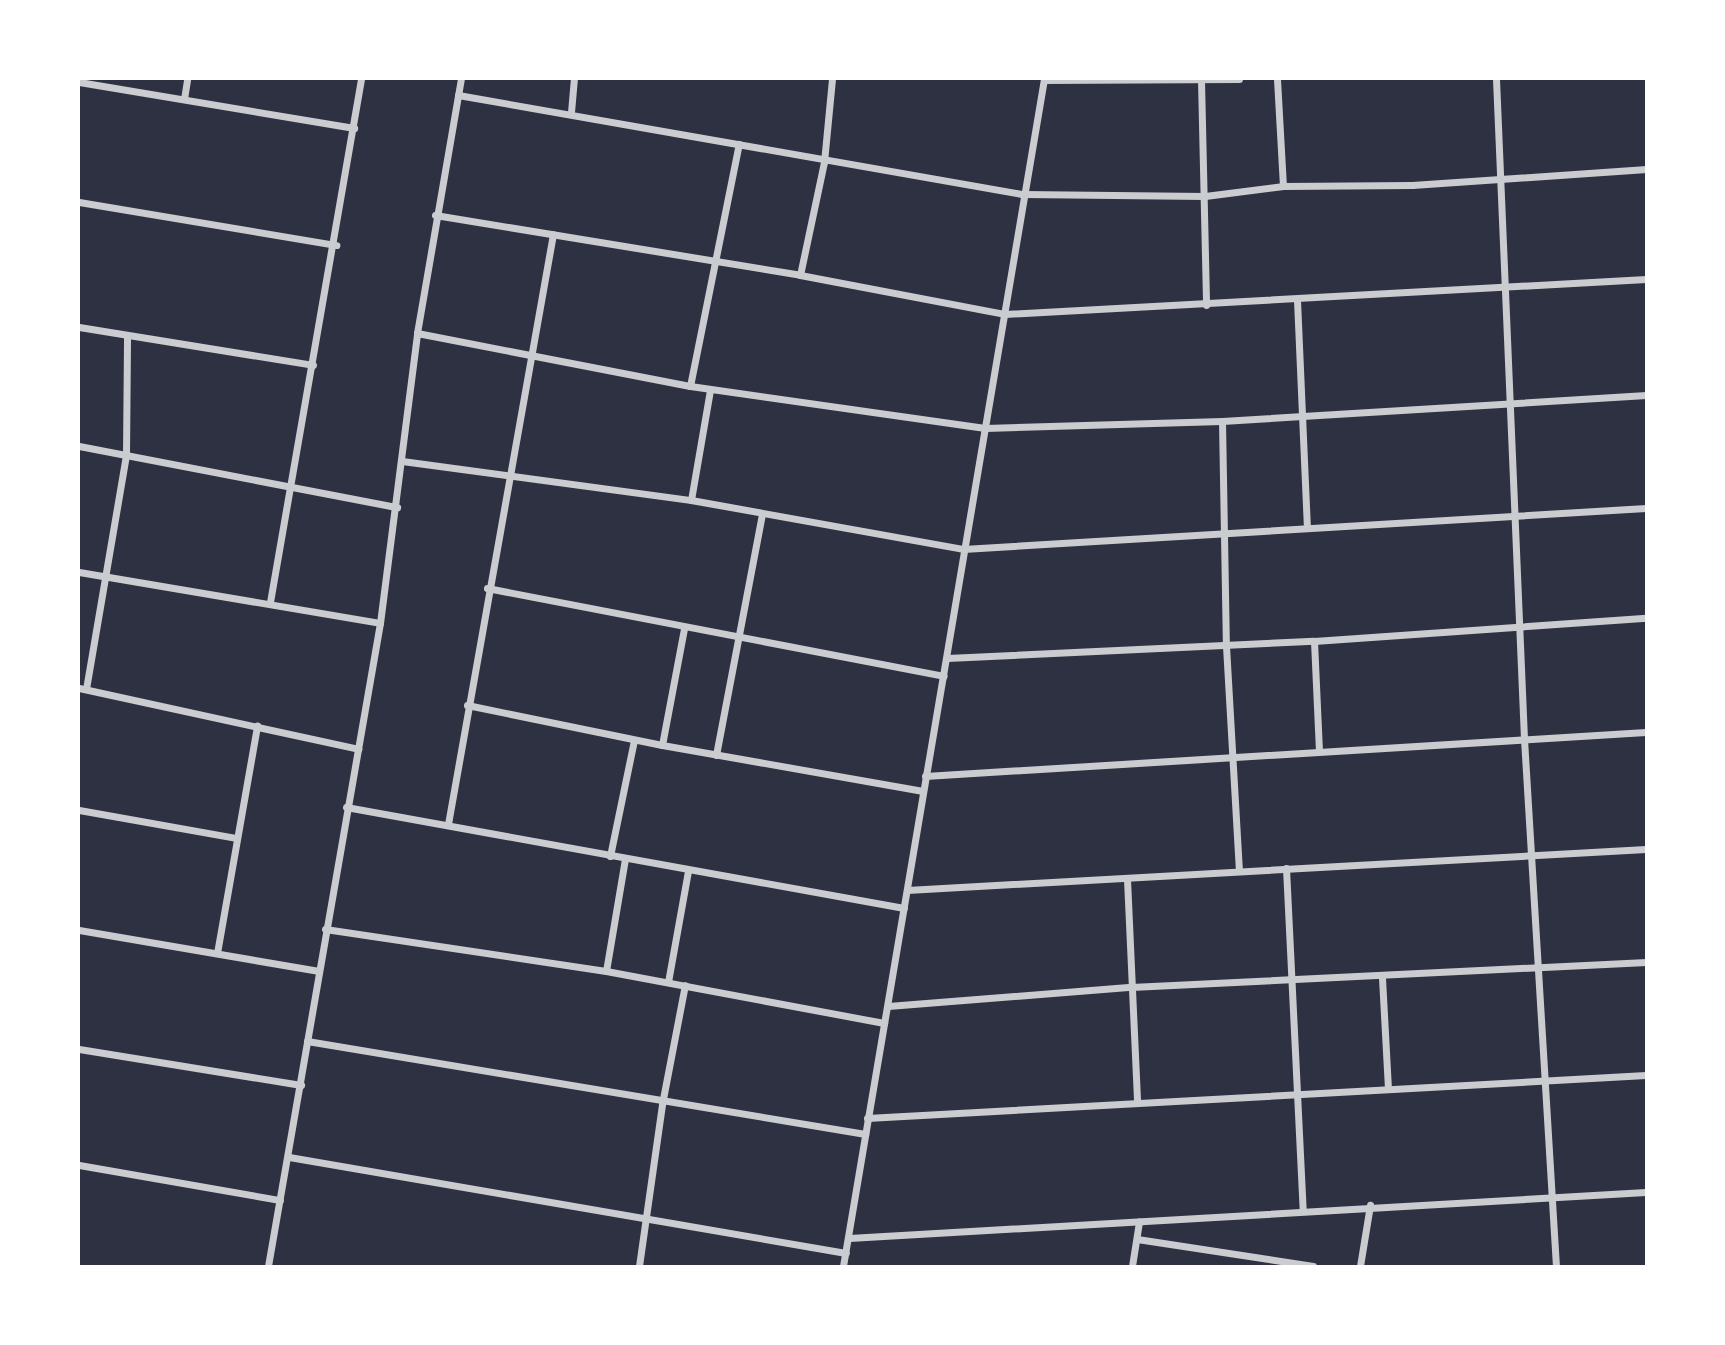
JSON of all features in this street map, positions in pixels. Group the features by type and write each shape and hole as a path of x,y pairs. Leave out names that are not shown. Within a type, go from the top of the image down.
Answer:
{"street":[{"path":"184,99 187,79"},
{"path":"270,602 335,245 361,79"},
{"path":"268,1266 380,623 397,507 417,333 435,215 461,79"},
{"path":"571,112 574,79"},
{"path":"800,275 824,162 832,79"},
{"path":"843,1266 1005,314 1022,194 1044,79 1239,79"},
{"path":"1277,79 1283,186"},
{"path":"1496,79 1502,288 1521,627 1524,739 1548,1080 1556,1266"},
{"path":"1200,80 1206,305"},
{"path":"79,82 354,128"},
{"path":"458,96 571,112 824,162 1022,194 1205,196 1283,186 1501,180 1646,169"},
{"path":"690,386 739,144"},
{"path":"79,203 335,245"},
{"path":"435,215 717,260 1005,314 1646,279"},
{"path":"447,824 487,588 534,358 553,234"},
{"path":"1297,300 1307,528"},
{"path":"79,327 127,337 313,365"},
{"path":"417,333 534,358 710,390 985,428 1222,421 1646,395"},
{"path":"127,337 127,456 107,577 82,688 257,724 358,749"},
{"path":"691,500 710,390"},
{"path":"1222,421 1226,646 1238,872"},
{"path":"79,446 397,507"},
{"path":"402,461 510,472 691,500 963,549 1646,508"},
{"path":"716,755 741,637 762,514"},
{"path":"79,572 270,602 380,623"},
{"path":"487,588 684,629 741,637 944,676"},
{"path":"947,657 1226,646 1646,618"},
{"path":"662,746 684,629"},
{"path":"1314,641 1319,751"},
{"path":"467,705 662,746 923,791"},
{"path":"217,953 257,724"},
{"path":"925,776 1646,732"},
{"path":"610,856 634,740"},
{"path":"346,807 904,908"},
{"path":"79,810 236,838"},
{"path":"906,890 1646,849"},
{"path":"606,971 625,859"},
{"path":"1286,868 1303,1210"},
{"path":"668,982 688,871"},
{"path":"1127,878 1137,1101"},
{"path":"325,929 606,971 884,1023"},
{"path":"79,930 318,971"},
{"path":"888,1006 1131,987 1382,978 1646,962"},
{"path":"1382,978 1388,1089"},
{"path":"639,1266 643,1221 662,1104 685,985"},
{"path":"307,1041 662,1104 865,1135"},
{"path":"79,1048 301,1085"},
{"path":"867,1118 1646,1075"},
{"path":"289,1157 643,1221 846,1253"},
{"path":"79,1165 280,1200"},
{"path":"849,1238 1139,1222 1370,1205 1646,1192"},
{"path":"1360,1266 1370,1205"},
{"path":"1132,1266 1139,1222"},
{"path":"1137,1239 1313,1266"}]}
